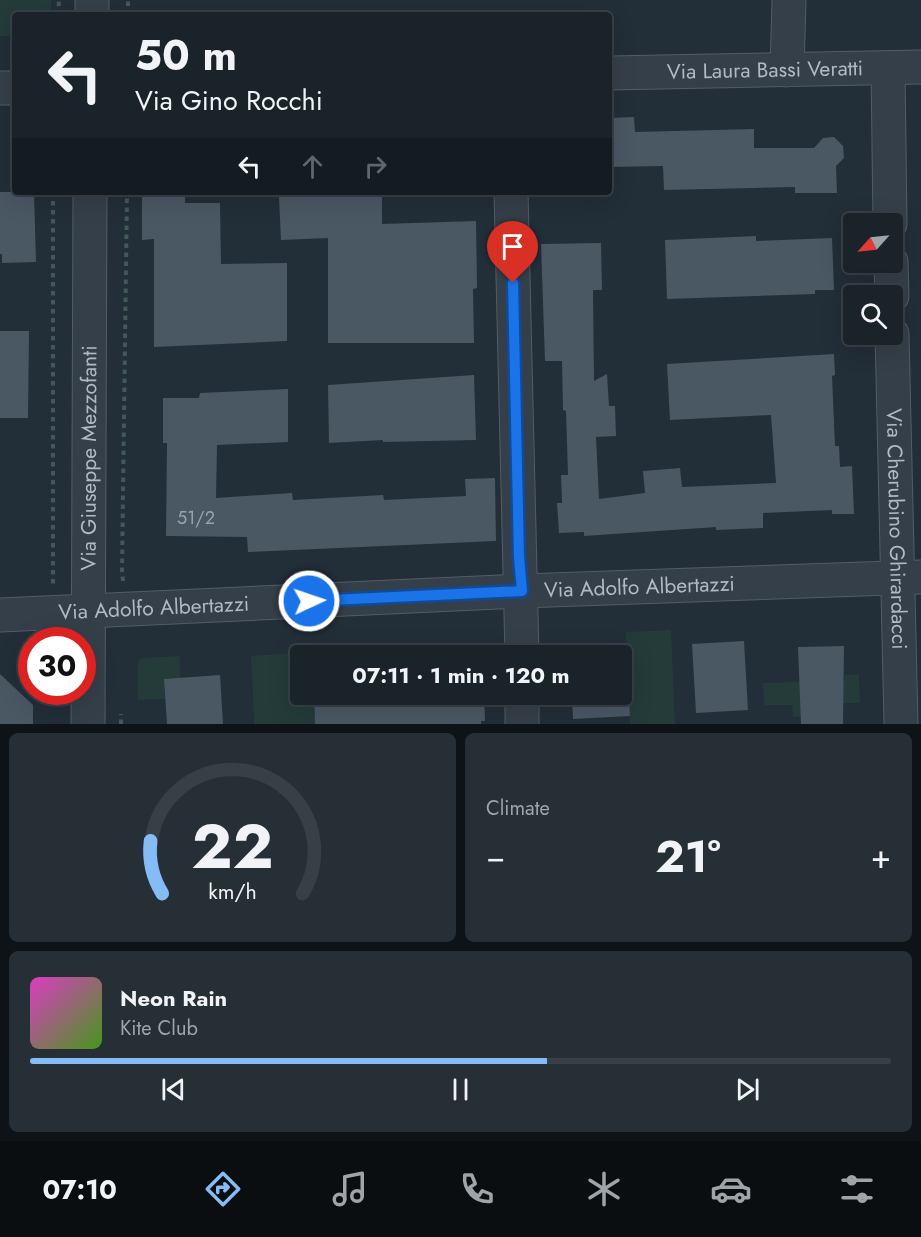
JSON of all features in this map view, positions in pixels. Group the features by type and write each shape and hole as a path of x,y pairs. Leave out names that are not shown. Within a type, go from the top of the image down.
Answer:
{"street":[{"path":"787,70 789,0"},
{"name":"Via Laura Bassi Veratti","path":"612,73 921,67"},
{"path":"888,68 890,213"},
{"name":"Via Giuseppe Mezzofanti","path":"88,724 90,195"},
{"path":"511,195 522,645"},
{"name":"Via Cherubino Ghirardacci","path":"893,345 909,578 901,724"},
{"name":"Via Adolfo Albertazzi","path":"0,615 522,591 909,578"},
{"path":"522,705 522,724"}],"path":[{"path":"53,195 53,593"},
{"path":"123,582 127,195"},
{"path":"121,703 121,724"}],"green space":[{"path":"0,0 51,0 51,12 12,12 12,36 0,36"},
{"path":"671,630 675,724 630,724 632,645 627,645 626,632"},
{"path":"290,653 290,705 314,705 315,724 254,724 251,656"},
{"path":"180,656 180,678 164,679 165,699 138,700 138,662 141,658"},
{"path":"859,674 860,703 840,703 841,716 793,717 792,705 764,705 763,683 844,680 845,675"}],"building":[{"path":"634,117 635,132 754,129 754,148 814,148 823,138 834,137 843,146 844,158 836,166 837,193 795,193 795,187 664,190 663,166 612,167 612,118"},
{"path":"0,192 12,192 12,195 34,195 36,262 2,263 2,254 0,254"},
{"path":"142,195 185,195 185,203 220,203 221,264 287,263 287,341 154,347 154,239 142,240"},
{"path":"382,195 382,224 476,221 477,288 473,289 474,343 328,343 328,238 281,240 279,197"},
{"path":"756,236 756,241 832,238 834,290 815,290 815,294 667,299 665,240"},
{"path":"601,243 602,290 593,290 594,381 607,374 609,406 615,406 616,436 596,437 599,499 645,493 643,471 680,468 682,487 776,483 771,415 670,420 667,364 834,354 835,375 832,376 835,446 839,446 840,467 852,466 854,514 832,514 832,510 763,513 763,528 716,530 716,527 584,536 584,532 559,533 557,503 562,503 561,475 568,475 566,411 563,410 562,361 545,361 541,244"},
{"path":"0,331 29,331 28,418 0,418"},
{"path":"474,375 476,440 383,442 383,440 329,443 328,385"},
{"path":"288,389 288,442 217,445 216,498 292,493 293,500 383,495 384,500 466,496 465,479 495,478 496,541 248,552 247,537 166,536 167,443 163,443 163,398 199,398 200,393"},
{"path":"744,641 748,710 696,713 692,644"},
{"path":"844,646 843,724 801,724 798,647"},
{"path":"0,674 18,691 18,705 33,705 33,724 0,724"},
{"path":"220,675 223,724 167,724 164,679"},
{"path":"314,705 484,705 485,721 481,721 481,724 315,724"},
{"path":"572,705 629,705 630,716 573,719"}],"route":[{"path":"309,601 522,591 519,557 513,283"}]}
